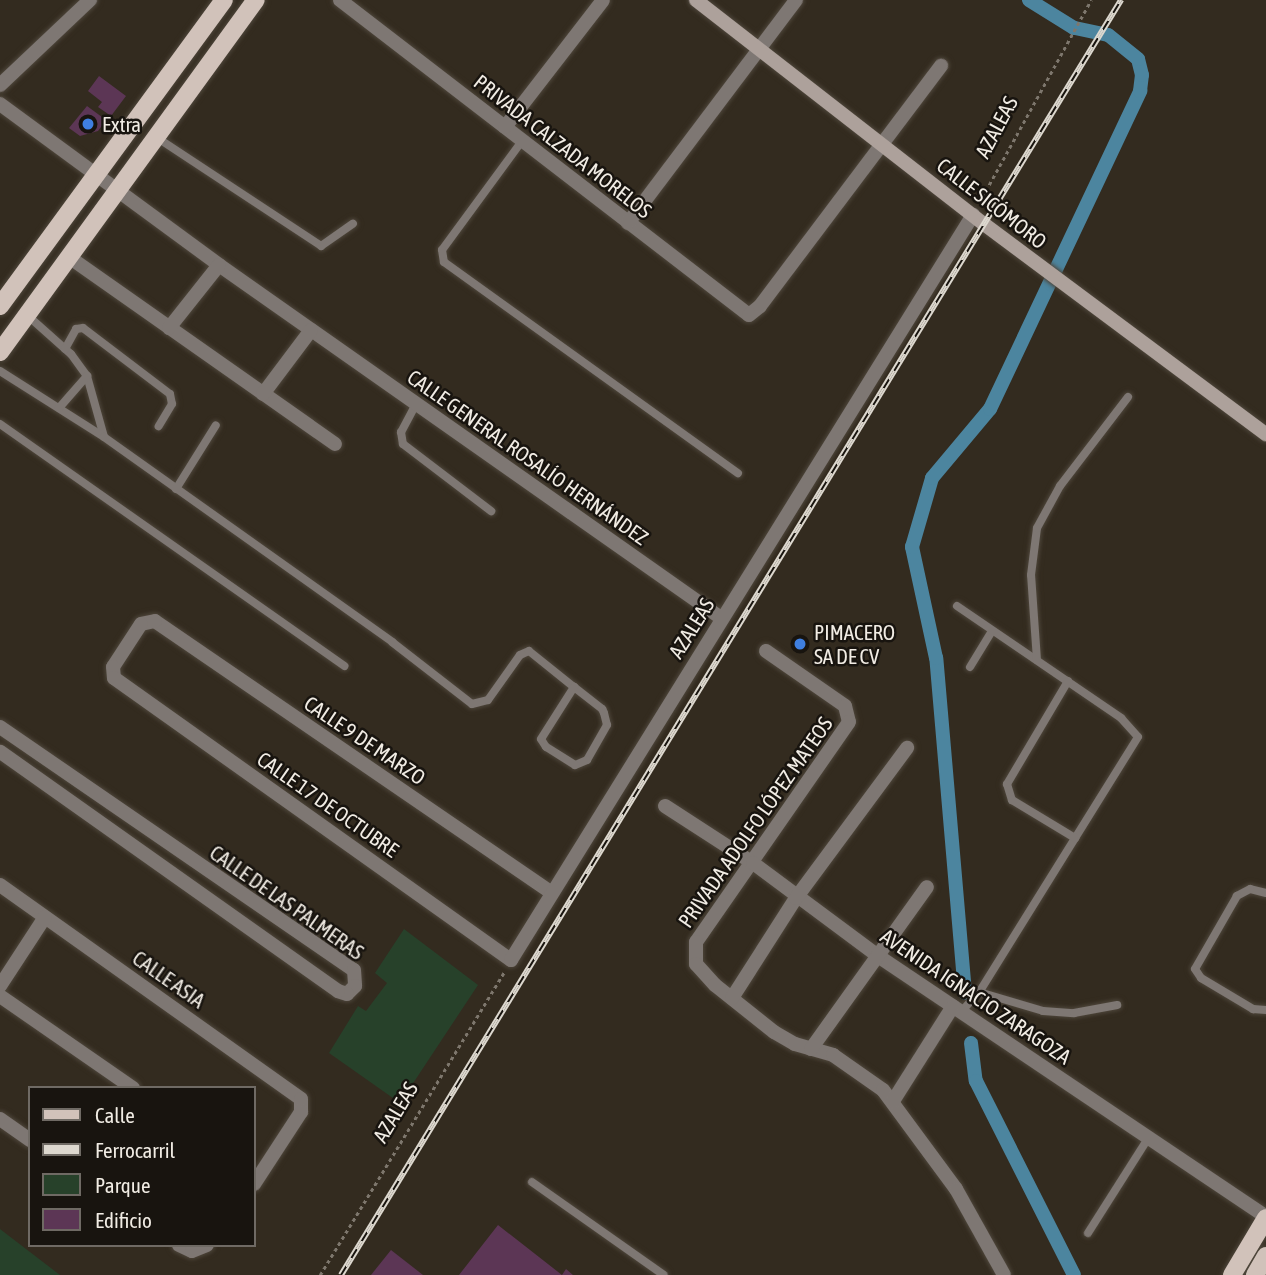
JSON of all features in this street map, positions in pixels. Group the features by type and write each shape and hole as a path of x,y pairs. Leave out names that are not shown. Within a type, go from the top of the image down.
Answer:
{"main road":[{"path":"0,306 224,0"},
{"path":"0,352 256,0"},
{"path":"1232,1275 1266,1218"},
{"path":"1255,1275 1266,1256"}],"street":[{"path":"0,85 90,0"},
{"name":"PRIVADA CALZADA MORELOS","path":"340,0 744,314 753,313 760,306 883,142"},
{"path":"505,127 603,0"},
{"name":"CALLE SICÓMORO","path":"696,0 883,142 1056,279 1266,434"},
{"path":"628,223 796,0"},
{"path":"883,142 941,66"},
{"name":"CALLE GENERAL ROSALÍO HERNÁNDEZ","path":"0,104 219,265 721,618"},
{"name":"AZALEAS","path":"512,960 721,618 973,215"},
{"path":"69,257 335,444"},
{"path":"169,328 219,265"},
{"path":"263,394 311,330"},
{"name":"CALLE 9 DE MARZO","path":"120,682 112,673 113,667 141,624 155,621 552,894"},
{"name":"PRIVADA ADOLFO LÓPEZ MATEOS","path":"766,651 845,706 849,714 847,728 696,942 693,955 701,973 774,1032 854,1067 893,1101 956,1189 1004,1275"},
{"name":"CALLE 17 DE OCTUBRE","path":"120,682 512,960"},
{"name":"CALLE DE LAS PALMERAS","path":"0,727 354,970 355,986 347,994 338,991 0,752"},
{"path":"732,998 796,898 907,748"},
{"name":"AVENIDA IGNACIO ZARAGOZA","path":"665,806 753,863 796,898 878,956 1266,1218"},
{"path":"155,862 167,844"},
{"name":"CALLE ASIA","path":"0,885 298,1095 303,1102 301,1112 256,1177"},
{"path":"811,1049 927,887"},
{"path":"0,986 45,917"},
{"path":"0,996 130,1086"},
{"path":"893,1101 957,1009"},
{"path":"0,1119 28,1139"},
{"path":"184,1247 198,1251 204,1247"}],"lane":[{"path":"156,137 321,246 353,224"},
{"path":"522,141 442,250 444,262 738,473"},
{"path":"27,315 65,349 87,376 104,437"},
{"path":"65,349 76,329 83,328 170,394 172,404 159,426"},
{"path":"0,371 104,437 393,642 472,704 488,700 526,651 574,687 602,709 607,725 587,760 575,765 546,747 541,738 574,687"},
{"path":"59,408 87,376"},
{"path":"1037,660 1031,575 1037,528 1060,486 1128,397"},
{"path":"416,404 401,432 403,444 491,511"},
{"path":"0,424 344,666"},
{"path":"176,489 216,425"},
{"path":"957,606 1132,727 1138,737 1134,748 979,992 957,1009"},
{"path":"970,667 992,631"},
{"path":"1068,681 1007,784 1012,800 1075,838"},
{"path":"1266,893 1250,889 1237,896 1195,969 1201,978 1253,1009 1266,1010"},
{"path":"979,992 1043,1011 1074,1013 1117,1005"},
{"path":"1088,1233 1149,1137"},
{"path":"532,1182 664,1275"}],"path":[{"name":"AZALEAS","path":"973,215 1091,0"},
{"name":"AZALEAS","path":"320,1275 512,960"}],"green space":[{"path":"404,929 478,985 400,1103 329,1053 358,1006 366,1011 387,983 375,973"},
{"path":"0,1229 60,1275 0,1275"}],"building":[{"path":"99,76 126,96 111,116 98,107 102,102 88,91"},
{"name":"Extra","path":"87,106 106,120 98,131 80,136 69,128"},
{"path":"498,1225 562,1275 459,1275"},
{"path":"391,1250 423,1275 371,1275"},
{"path":"566,1269 573,1275 562,1275"}],"waterway":[{"path":"965,993 936,658 912,547 932,478 990,409 1140,91 1142,75 1138,59 1108,35 1074,28 1029,0"},
{"path":"971,1043 976,1081 1074,1275"}],"railway":[{"path":"341,1275 1121,0"}],"place":[{"name":"Extra","path":"88,124"},
{"name":"PIMACERO SA DE CV","path":"800,644"}]}
